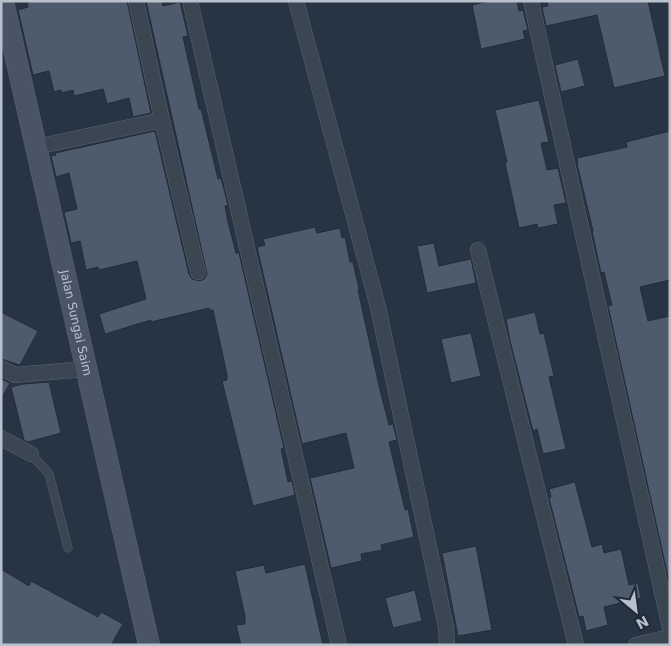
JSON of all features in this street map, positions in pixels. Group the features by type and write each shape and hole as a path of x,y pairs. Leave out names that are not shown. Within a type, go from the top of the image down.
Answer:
{"street":[{"name":"Jalan Sungai Saim","path":"3,1 149,645"},
{"path":"136,1 198,272"},
{"path":"190,1 339,645"},
{"path":"296,1 378,307 444,617 447,645"},
{"path":"531,1 670,628"},
{"path":"36,147 162,120"},
{"path":"478,250 576,645"},
{"path":"1,368 15,375 86,369"},
{"path":"1,438 31,454"},
{"path":"636,645 670,637"}],"lane":[{"path":"31,454 49,474 68,548"}],"building":[{"path":"27,1 127,1 151,113 133,117 129,98 107,104 103,89 74,96 73,90 62,93 61,90 54,92 49,71 33,75 18,10 28,7"},
{"path":"146,1 162,1 163,6 180,2 188,36 183,37 199,109 201,109 218,179 221,178 228,205 225,206 228,222 236,253 239,253 284,448 281,449 288,482 292,481 295,495 253,506 222,381 227,380 227,375 213,310 209,308 151,322 151,320 105,334 99,314 146,299 137,261 99,270 98,267 86,270 80,241 71,243 64,212 77,209 69,173 56,177 51,156 56,155 55,153 155,131 189,274 192,279 200,281 204,279 207,274"},
{"path":"489,1 517,1 519,11 523,10 528,30 523,31 525,39 481,49 472,5"},
{"path":"547,1 648,1 665,76 614,88 597,15 546,26 542,7 548,6"},
{"path":"578,59 585,86 561,92 555,65"},
{"path":"539,100 549,142 541,143 547,170 558,168 566,203 554,205 558,224 538,228 537,224 519,228 495,110"},
{"path":"670,131 670,280 640,287 648,321 670,316 670,576 668,577 608,306 612,305 604,272 601,273 577,158 627,147 626,142"},
{"path":"315,227 317,233 340,228 342,238 345,237 350,262 353,262 379,386 389,425 393,424 397,440 389,442 405,510 408,509 414,537 381,545 382,550 361,554 362,561 331,568 310,478 354,468 346,433 302,444 257,247 265,245 263,239"},
{"path":"434,243 439,266 471,259 476,283 427,293 417,246"},
{"path":"1,312 38,331 20,365 1,359"},
{"path":"535,312 540,334 544,333 554,376 549,377 566,449 543,454 537,429 533,431 506,319"},
{"path":"471,333 481,376 451,383 441,339"},
{"path":"1,379 10,383 1,399"},
{"path":"49,382 61,433 28,442 24,440 11,387"},
{"path":"575,482 592,547 602,544 604,553 621,549 629,585 638,583 641,598 604,607 608,625 586,631 583,616 579,617 549,498 551,497 549,489"},
{"path":"476,546 492,630 458,636 442,553"},
{"path":"305,564 323,645 241,645 236,625 245,624 245,616 235,571 264,565 266,573"},
{"path":"1,569 29,586 31,581 98,617 101,612 123,624 111,645 1,645"},
{"path":"415,590 422,621 393,628 385,598"}]}
